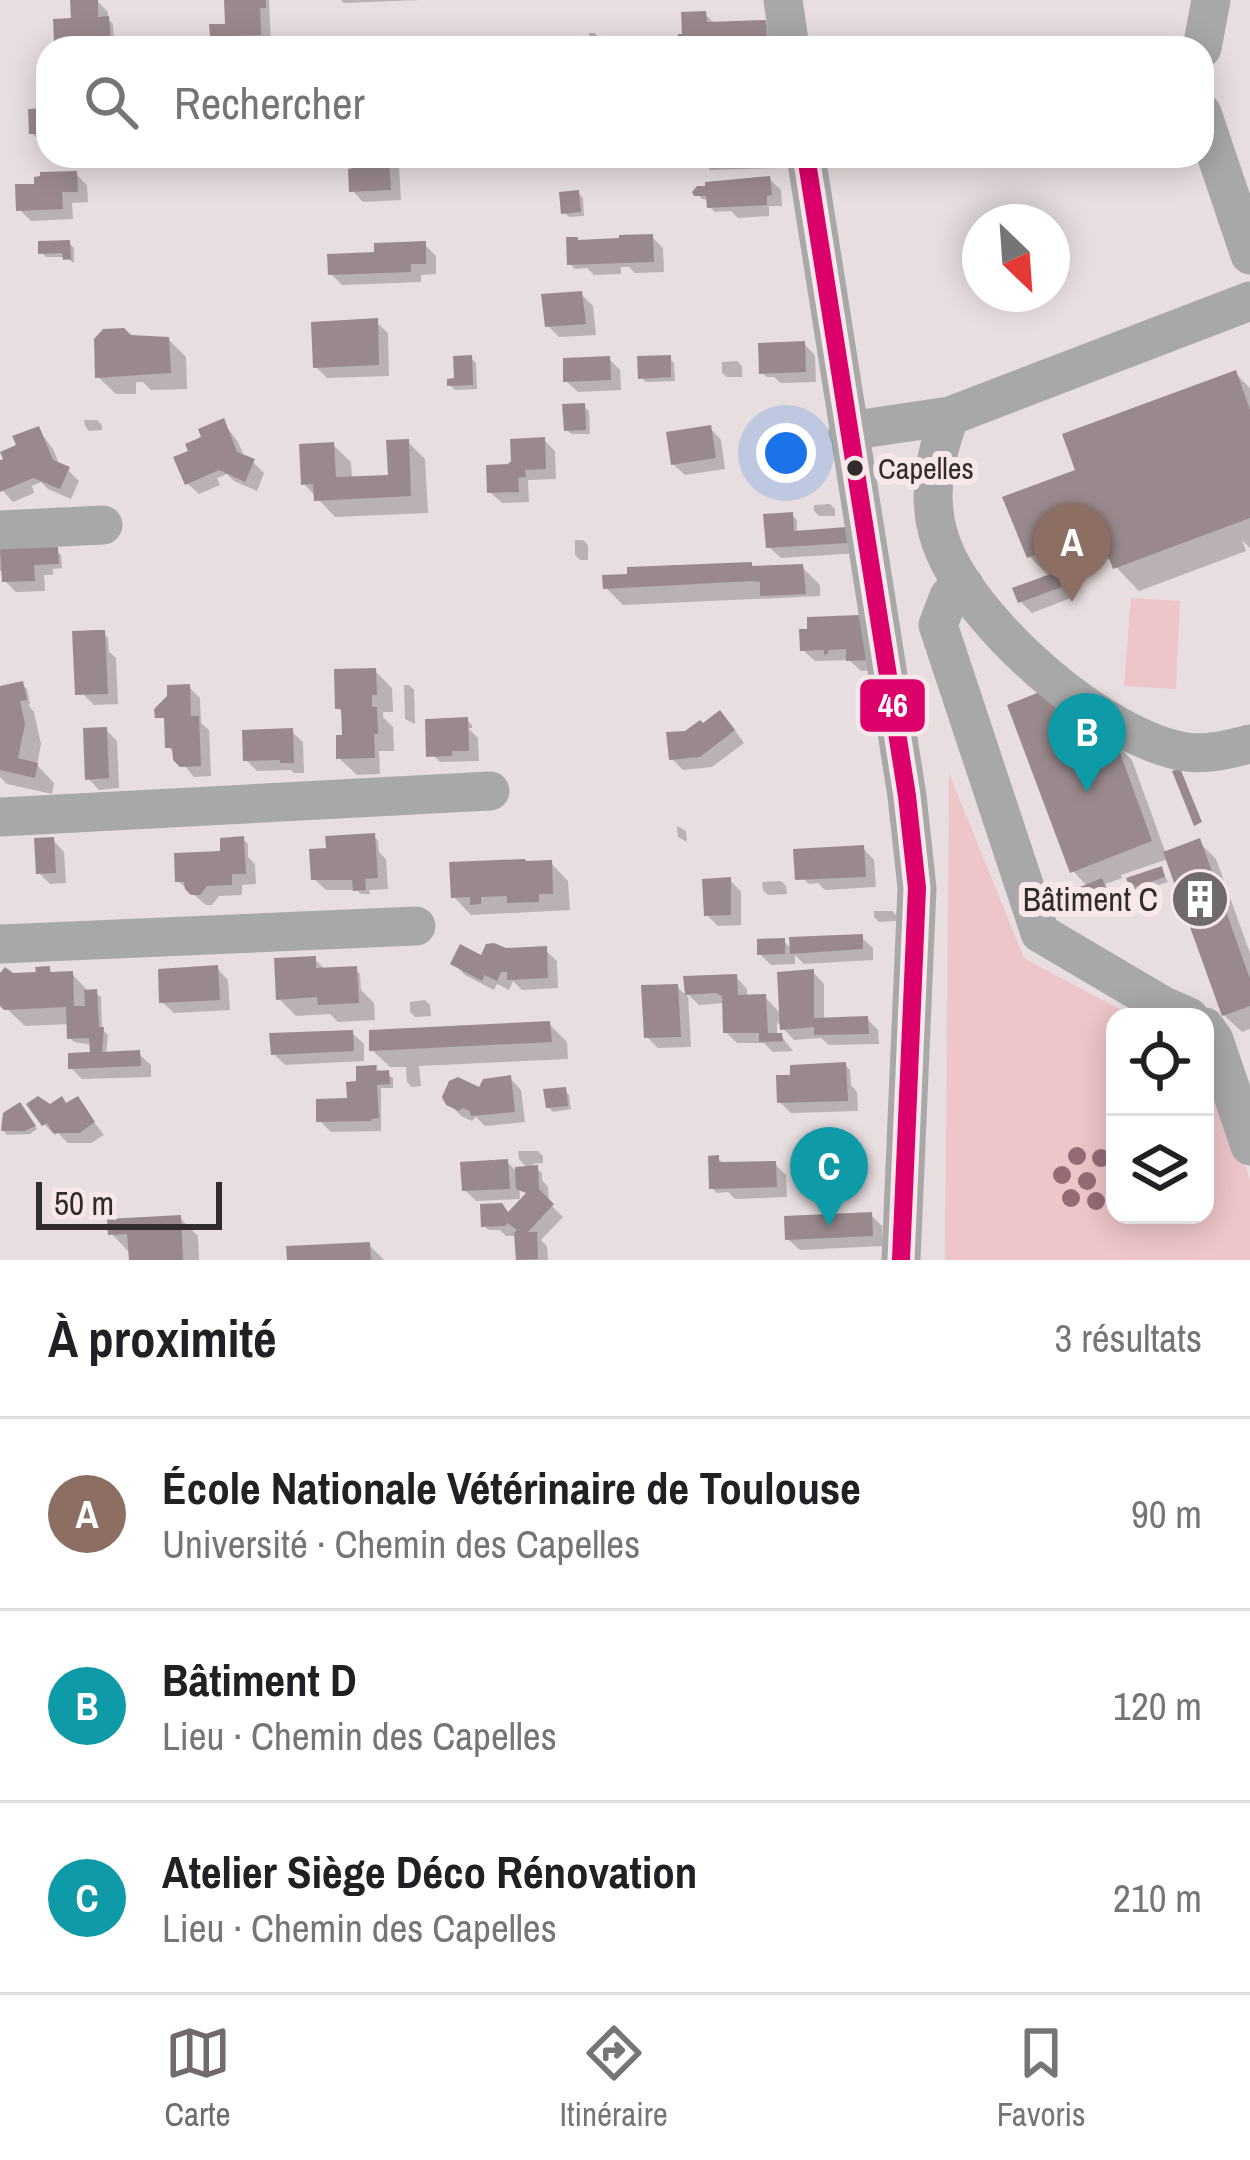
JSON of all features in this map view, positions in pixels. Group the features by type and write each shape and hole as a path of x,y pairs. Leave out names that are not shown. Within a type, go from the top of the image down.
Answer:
{"street":[{"path":"783,0 788,36"},
{"path":"1204,36 1211,0"},
{"path":"1214,148 1250,255"},
{"path":"808,168 907,796 916,888 901,1260"},
{"path":"848,431 950,416 1250,301"},
{"path":"950,416 937,449 932,483 936,521 944,550 964,586 1007,640 1069,694 1148,740 1186,752 1221,752 1250,744"},
{"path":"0,530 103,525"},
{"path":"964,586 949,596 938,625 1040,933 1169,1008"},
{"path":"0,817 490,791"},
{"path":"0,944 416,926"},
{"path":"1214,1040 1250,1146"}],"shaded area":[{"path":"1131,598 1180,601 1176,689 1124,686"},
{"path":"949,773 1024,958 1117,1008 1106,1008 1106,1224 1214,1224 1214,1070 1250,1180 1250,1260 945,1260"}],"building":[{"path":"70,0 98,0 98,17 109,16 110,36 54,36 53,19 71,18"},
{"path":"224,0 266,0 266,8 260,8 261,35 210,36 209,24 225,24"},
{"path":"706,11 707,22 766,20 767,36 678,36 682,34 681,12"},
{"path":"28,109 36,109 36,134 29,134"},
{"path":"390,168 391,190 349,192 348,169"},
{"path":"77,171 78,192 62,192 63,209 16,211 15,184 34,184 40,172"},
{"path":"770,176 772,195 767,196 767,205 707,208 706,196 692,192 705,182"},
{"path":"579,190 581,212 561,214 559,192"},
{"path":"653,234 654,262 567,265 566,237"},
{"path":"70,240 71,259 63,260 62,253 38,254 38,241"},
{"path":"426,241 426,264 411,264 411,272 328,275 327,254 374,252 374,243"},
{"path":"582,291 586,324 545,327 541,294"},
{"path":"378,318 379,365 313,368 311,322"},
{"path":"124,328 131,335 169,337 171,373 95,378 94,339 103,329"},
{"path":"805,341 806,372 759,374 758,343"},
{"path":"472,355 473,385 447,386 447,379 454,378 453,356"},
{"path":"671,355 671,377 638,379 637,356"},
{"path":"610,356 611,380 563,382 563,358"},
{"path":"1236,370 1250,410 1250,518 1113,569 1099,531 1027,558 1002,497 1075,470 1062,434"},
{"path":"585,403 586,430 564,431 562,404"},
{"path":"224,418 237,452 255,459 245,482 219,470 185,485 173,457 188,451 185,444 201,437 198,429"},
{"path":"711,425 716,458 671,465 666,432"},
{"path":"39,426 53,460 70,467 60,489 33,478 0,492 0,452 16,445 12,436"},
{"path":"545,437 546,469 525,470 526,477 518,478 519,492 487,493 486,465 511,461 510,439"},
{"path":"409,439 411,496 314,501 313,484 301,485 299,444 334,442 336,477 388,475 386,440"},
{"path":"793,512 794,531 847,527 849,543 766,548 763,514"},
{"path":"58,547 59,564 34,565 35,581 2,582 0,548"},
{"path":"752,562 752,566 803,564 806,594 760,596 760,582 752,581 603,589 602,575 627,574 627,567"},
{"path":"1056,572 1062,587 1018,603 1012,588"},
{"path":"860,615 868,660 846,661 846,649 828,650 824,655 824,650 800,651 799,629 807,629 807,617"},
{"path":"105,630 108,694 75,695 72,631"},
{"path":"376,668 377,695 372,695 372,707 377,707 375,758 336,759 336,735 342,735 341,709 335,709 334,669"},
{"path":"23,681 27,700 20,701 25,724 18,758 38,763 35,778 0,770 0,686"},
{"path":"190,684 191,716 199,716 201,766 180,767 173,760 172,748 165,748 164,718 155,718 154,709 167,696 167,685"},
{"path":"1047,689 1098,722 1105,743 1115,739 1152,841 1070,873 1007,705"},
{"path":"720,710 735,730 700,757 669,760 666,732 685,731"},
{"path":"468,717 469,751 426,757 425,719"},
{"path":"107,727 109,778 85,780 83,728"},
{"path":"293,728 294,763 243,761 242,730"},
{"path":"1180,768 1202,822 1194,826 1172,771"},
{"path":"375,833 378,878 365,879 366,890 353,891 352,880 311,880 309,849 326,848 325,836"},
{"path":"244,836 246,874 232,874 232,885 207,886 200,895 191,895 184,882 175,882 174,853 220,851 220,838"},
{"path":"54,837 56,873 36,874 34,838"},
{"name":"Bâtiment C","path":"1200,838 1250,979 1250,1006 1222,1016 1163,852"},
{"path":"864,845 866,877 795,880 793,849"},
{"path":"552,860 553,894 539,894 539,902 507,903 507,896 481,897 481,904 470,905 470,897 451,898 449,862"},
{"path":"1162,866 1165,877 1130,889 1126,878"},
{"path":"731,877 731,915 704,916 702,879"},
{"path":"1102,878 1109,895 1086,903 1080,887"},
{"path":"863,934 863,949 790,954 789,937"},
{"path":"785,938 785,954 757,955 757,939"},
{"path":"460,944 481,955 486,944 506,948 547,946 548,978 507,980 507,972 501,972 497,981 485,975 482,981 450,964"},
{"path":"316,956 316,968 357,966 359,1003 318,1005 317,997 276,1000 274,958"},
{"path":"218,965 220,1000 159,1003 158,969"},
{"path":"50,966 50,972 73,971 74,1006 85,1006 84,990 97,989 99,1027 104,1027 102,1052 140,1050 141,1066 68,1069 68,1053 90,1052 89,1038 67,1039 66,1007 4,1010 0,1006 0,973 5,967 13,973"},
{"path":"814,969 814,1018 868,1016 869,1034 814,1035 814,1027 780,1030 777,972"},
{"path":"737,974 738,995 766,994 768,1033 782,1033 783,1041 759,1042 759,1033 723,1033 722,996 685,995 683,976"},
{"path":"678,984 681,1037 644,1038 641,985"},
{"path":"550,1021 552,1042 369,1051 369,1030"},
{"path":"353,1030 354,1051 271,1055 269,1033"},
{"path":"846,1062 848,1101 777,1103 776,1075 790,1075 790,1065"},
{"path":"377,1065 376,1071 389,1070 390,1084 377,1085 379,1118 316,1122 316,1099 347,1098 346,1082 356,1081 356,1066"},
{"path":"511,1075 515,1112 471,1116 470,1111 446,1105 442,1097 449,1081 458,1077 479,1087 483,1079"},
{"path":"566,1087 568,1106 546,1108 543,1089"},
{"path":"38,1096 50,1104 62,1096 66,1103 78,1096 95,1122 79,1133 53,1133 26,1104"},
{"path":"20,1102 36,1126 1,1131 3,1113"},
{"path":"849,1148 845,1184 799,1186 798,1150"},
{"path":"719,1155 719,1162 776,1161 777,1187 709,1189 708,1156"},
{"path":"508,1159 510,1189 462,1191 460,1162"},
{"path":"538,1165 539,1189 554,1204 528,1232 537,1232 538,1259 516,1260 517,1230 507,1223 481,1227 480,1204 502,1203 508,1212 526,1193 516,1189 515,1167"},
{"path":"872,1212 873,1236 785,1240 784,1216"},
{"path":"181,1215 183,1260 129,1260 127,1234 108,1235 107,1219"},
{"path":"370,1242 371,1260 287,1260 286,1246"}],"transit line":[{"name":"46","path":"808,168 907,796 917,888 901,1260"}],"place":[{"name":"Capelles","path":"855,468"},
{"name":"École Nationale Vétérinaire de Toulouse","path":"1072,602"},
{"name":"Bâtiment D","path":"1087,792"},
{"name":"Bâtiment C","path":"1200,899"},
{"name":"Atelier Siège Déco Rénovation","path":"829,1226"}]}
